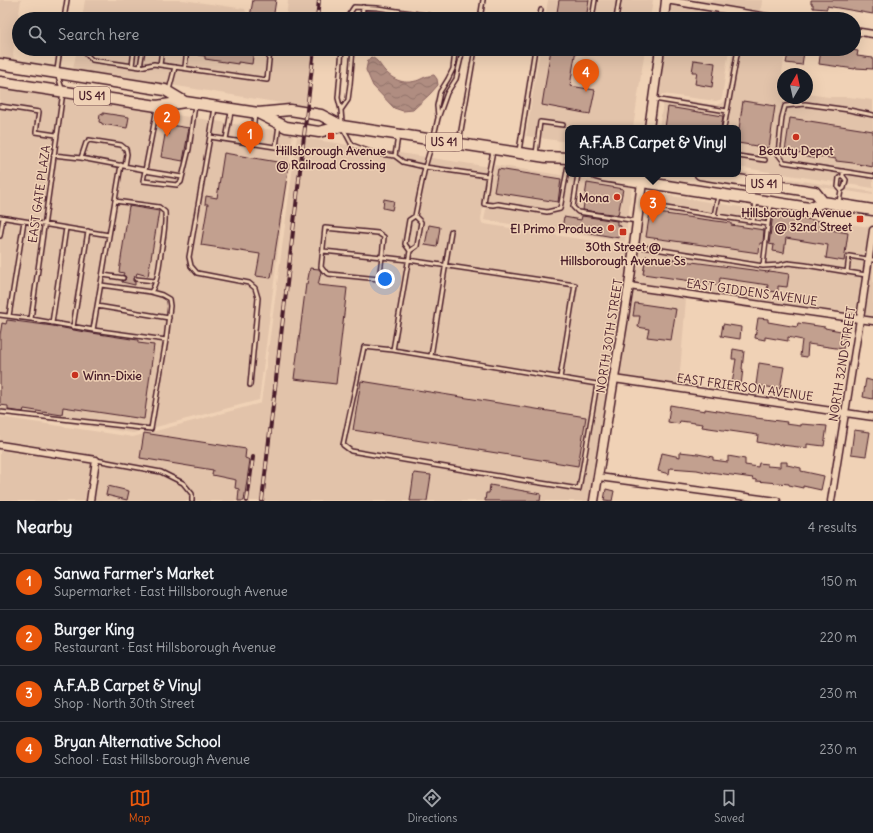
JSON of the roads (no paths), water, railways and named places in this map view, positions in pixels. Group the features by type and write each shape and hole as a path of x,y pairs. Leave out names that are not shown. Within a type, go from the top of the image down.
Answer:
{"main road":[{"name":"US 41","path":"0,64 165,90 185,102"},
{"name":"US 41","path":"0,82 157,106 185,102 257,113 290,110 322,114 342,126 519,153 565,158"},
{"name":"US 41","path":"257,113 286,127 319,132 342,126"},
{"name":"US 41","path":"541,156 565,164"},
{"name":"US 41","path":"623,177 643,178 718,194 809,208 823,202 873,210"},
{"name":"US 41","path":"728,177 815,192 823,202"}],"street":[{"path":"665,12 666,0 737,12"},
{"path":"861,32 873,34"},
{"path":"649,125 659,56"},
{"name":"NORTH 30TH STREET","path":"594,501 629,286 643,178"},
{"name":"NORTH 32ND STREET","path":"831,501 871,260 873,230"},
{"name":"EAST GIDDENS AVENUE","path":"629,286 873,321"},
{"name":"EAST FRIERSON AVENUE","path":"614,379 873,417"},
{"path":"0,445 96,460 90,501"},
{"path":"598,478 777,501"}],"lane":[{"path":"65,12 67,0"},
{"path":"481,12 483,0"},
{"path":"593,12 595,0"},
{"path":"617,12 619,0"},
{"path":"351,12 354,7 377,8 404,12"},
{"path":"363,7 363,12"},
{"path":"57,72 59,56"},
{"path":"88,56 92,60 132,66 140,67 154,64 185,67 267,80 269,56"},
{"path":"132,66 133,56"},
{"path":"140,67 142,56"},
{"path":"160,65 161,56"},
{"path":"185,67 186,56"},
{"path":"341,56 338,98 341,110 342,126 352,145 373,153 395,156 403,162 425,167 488,176"},
{"path":"341,110 348,100 352,56"},
{"path":"438,118 437,106 440,92 453,69 455,56"},
{"path":"410,251 405,244 409,220 415,216 425,167 438,118 447,92 456,79 462,56"},
{"path":"459,144 474,56"},
{"path":"519,153 534,56"},
{"path":"725,125 737,56"},
{"path":"169,92 175,67"},
{"name":"EAST GATE PLAZA","path":"31,319 63,92 57,72"},
{"path":"653,98 727,111"},
{"path":"157,106 143,180 177,185 181,182 189,149 196,103"},
{"path":"873,115 805,104 785,106 782,117 778,154 784,162 873,176"},
{"path":"0,106 39,112 36,132 56,135"},
{"path":"216,106 189,257 191,266 197,273 248,283 255,288 258,298 250,385"},
{"path":"226,139 231,109"},
{"path":"251,143 257,113"},
{"path":"541,156 540,122 563,125"},
{"path":"276,147 279,124"},
{"path":"395,156 398,135"},
{"path":"210,137 288,149"},
{"path":"81,158 86,143 89,140 121,145 126,149 127,154 115,201 93,330"},
{"path":"493,149 484,204 492,206 498,204 547,212 560,210 566,177"},
{"path":"53,155 81,158 182,177"},
{"path":"741,156 765,160"},
{"path":"839,204 841,190 844,188 846,180 843,176 843,171"},
{"path":"841,190 838,187 839,178 843,176"},
{"path":"578,177 573,207 578,212 637,221"},
{"path":"714,216 718,194"},
{"path":"753,222 756,200"},
{"path":"115,201 159,207 165,212 166,222 156,281 151,292"},
{"path":"763,266 771,202"},
{"path":"640,204 768,224"},
{"path":"393,350 408,260 410,251 417,246 421,222 415,216"},
{"path":"0,236 1,218 109,235"},
{"path":"9,316 24,221"},
{"path":"52,323 66,228"},
{"path":"325,228 378,233 384,237 382,257 379,279 328,274 321,266 325,228"},
{"path":"431,356 451,231"},
{"path":"73,327 88,232"},
{"path":"634,246 763,266 788,263 847,272 869,271"},
{"path":"323,251 408,260 575,285 560,378"},
{"path":"847,272 849,256 871,260"},
{"path":"103,275 123,278"},
{"path":"136,279 156,281"},
{"path":"0,412 151,429 166,340 170,306 169,299 151,292 101,285"},
{"path":"97,306 169,318"},
{"path":"0,315 166,340"},
{"path":"364,347 393,350 597,384 579,489 351,451 342,445 364,347"},
{"path":"96,460 161,472 183,483 192,494 192,501"}],"water":[{"path":"371,57 377,61 388,74 400,81 409,82 434,75 437,79 438,85 413,110 403,111 394,108 373,86 366,70 368,60"}],"railway":[{"path":"318,12 319,0"},
{"path":"262,501 313,56"},
{"path":"247,501 253,457"}],"place":[{"name":"Bryan Alternative School","path":"586,92"},
{"name":"Hillsborough Avenue @ Railroad Crossing","path":"331,136"},
{"name":"Burger King","path":"167,137"},
{"name":"Beauty Depot","path":"796,137"},
{"name":"Sanwa Farmer's Market","path":"250,154"},
{"name":"Mona","path":"617,197"},
{"name":"Hillsborough Avenue @ 32nd Street","path":"860,219"},
{"name":"A.F.A.B Carpet & Vinyl","path":"653,223"},
{"name":"El Primo Produce","path":"611,228"},
{"name":"30th Street @ Hillsborough Avenue Ss","path":"623,232"},
{"name":"Winn-Dixie","path":"75,375"}]}
